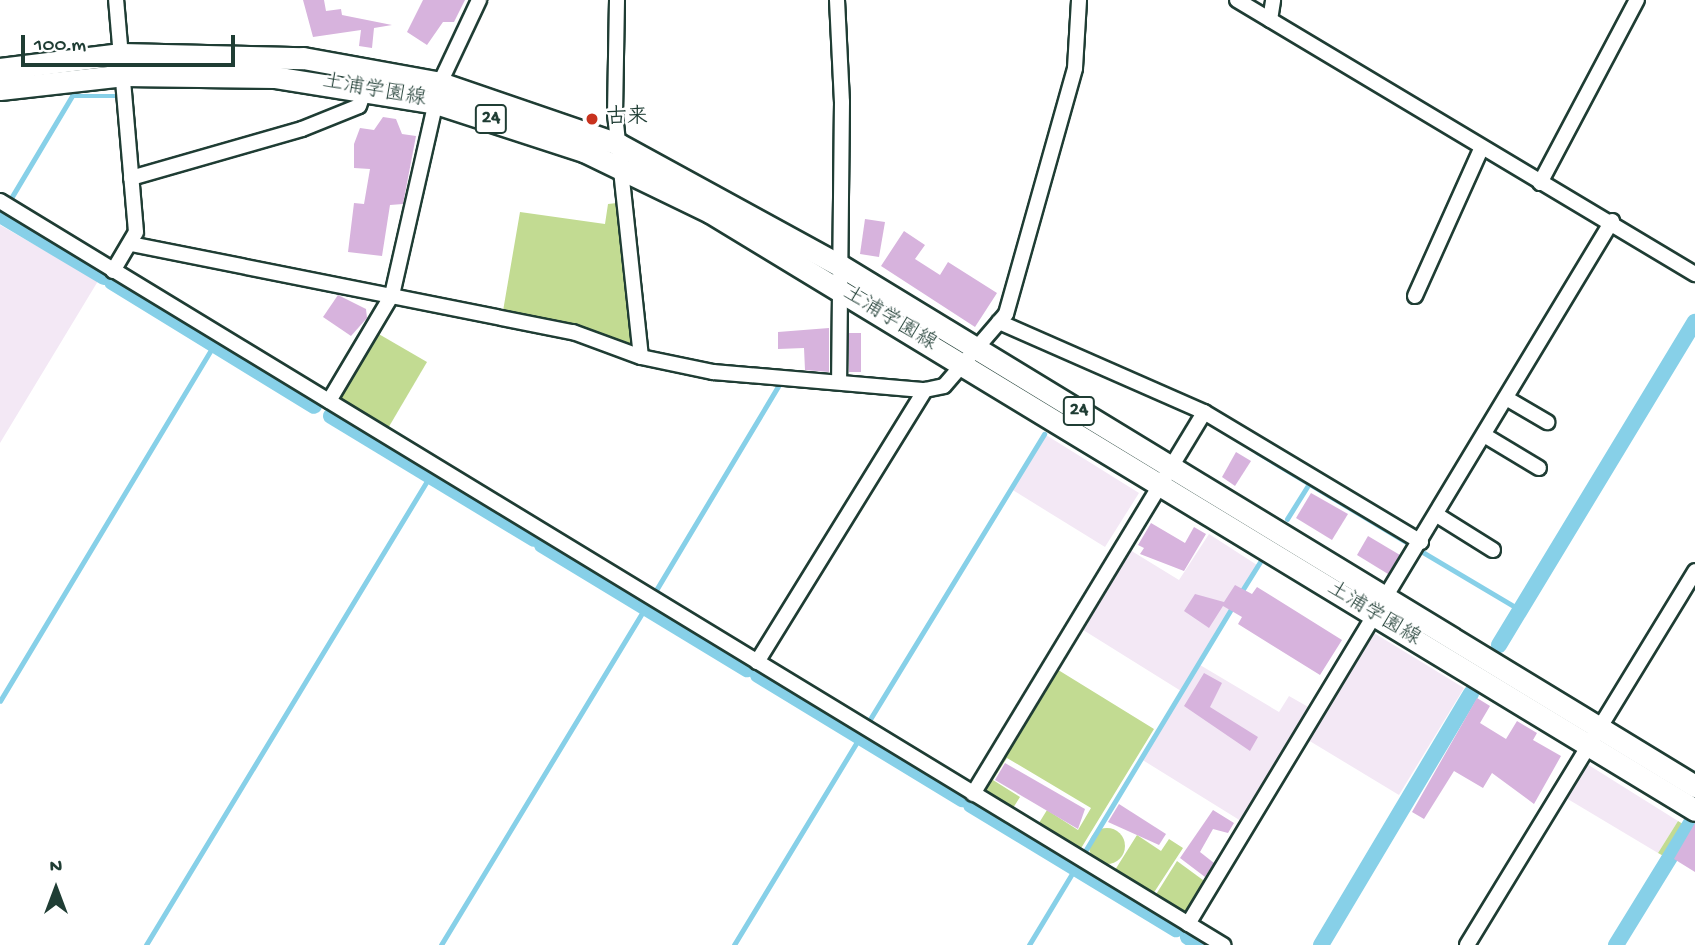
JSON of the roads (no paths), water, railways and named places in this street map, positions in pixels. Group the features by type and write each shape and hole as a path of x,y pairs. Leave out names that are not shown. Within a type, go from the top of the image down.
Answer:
{"main road":[{"name":"土浦学園線","path":"0,69 303,58 618,144 841,266 970,357 1166,477 1380,606 1599,727 1695,786"},
{"name":"土浦学園線","path":"0,89 123,64 274,77 365,89 438,93 620,167 710,212 840,290 970,357"},
{"name":"土浦学園線","path":"1380,606 1588,746 1695,810"}],"street":[{"path":"113,271 131,244 131,178 116,0"},
{"path":"329,401 393,295 438,93 479,0"},
{"path":"617,0 618,144 641,357"},
{"path":"836,0 841,266 839,382"},
{"path":"131,244 573,332 641,357 713,372 925,390 944,386 999,322 1075,68 1079,0"},
{"path":"1237,0 1480,149 1612,221 1695,274"},
{"path":"1270,20 1273,0"},
{"path":"1541,183 1637,0"},
{"path":"131,178 302,129 359,106 365,89"},
{"path":"1415,296 1480,149"},
{"path":"0,201 1223,945"},
{"path":"1188,924 1612,221"},
{"path":"999,322 1204,412 1420,542"},
{"path":"757,662 925,390"},
{"path":"1506,398 1547,422"},
{"path":"973,794 1204,412"},
{"path":"1484,435 1539,468"},
{"path":"1437,515 1493,550"},
{"path":"1467,945 1695,571"}],"waterway":[{"path":"10,200 72,96 119,96"},
{"path":"0,215 104,277"},
{"path":"112,282 314,406"},
{"path":"1499,645 1695,322"},
{"path":"0,701 214,345"},
{"path":"655,592 779,385"},
{"path":"331,416 534,539"},
{"path":"869,721 1044,434"},
{"path":"1257,452 1413,546"},
{"path":"146,945 430,476"},
{"path":"1287,519 1308,485"},
{"path":"542,545 747,669"},
{"path":"1421,551 1522,611"},
{"path":"1240,594 1260,562"},
{"path":"441,945 646,607"},
{"path":"1084,853 1232,608"},
{"path":"758,675 962,799"},
{"path":"1321,945 1471,693"},
{"path":"734,945 860,737"},
{"path":"971,805 1176,929"},
{"path":"1616,945 1691,823"},
{"path":"1029,945 1076,867"},
{"path":"1188,937 1201,945"}],"place":[{"name":"古来","path":"592,119"}]}
